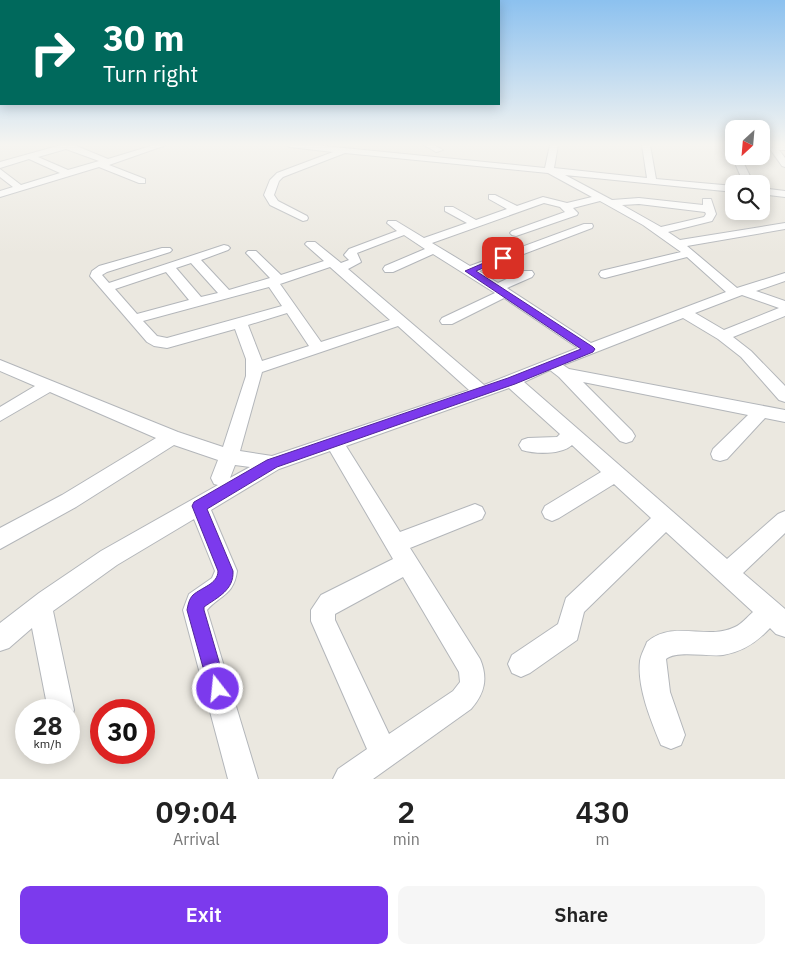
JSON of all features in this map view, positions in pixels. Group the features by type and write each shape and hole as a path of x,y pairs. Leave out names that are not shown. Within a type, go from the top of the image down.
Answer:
{"street":[{"path":"12,181 21,189"},
{"path":"0,194 45,181"},
{"path":"274,181 269,195 271,200 303,218"},
{"path":"571,181 658,231 690,253 739,292 767,298 785,306"},
{"path":"663,181 725,188"},
{"path":"658,231 708,219 711,214 702,186"},
{"path":"770,193 785,194"},
{"path":"492,197 515,209"},
{"path":"389,269 474,223 543,200 563,206 573,213 516,233"},
{"path":"563,206 606,200 639,201 710,209"},
{"path":"449,208 474,223"},
{"path":"392,223 501,290 590,349"},
{"path":"469,271 588,226"},
{"path":"677,244 785,226"},
{"path":"134,319 336,265 355,262 354,258 350,255 353,250 406,231"},
{"path":"311,244 400,321 494,387 572,434 777,618 732,641 713,643 672,642 657,650 652,660 652,672 671,735"},
{"path":"106,288 224,248"},
{"path":"166,250 99,271 96,274 106,288 152,339 159,343 167,343 291,308"},
{"path":"252,253 275,281 317,347"},
{"path":"605,274 690,253"},
{"path":"193,258 226,294"},
{"path":"168,267 198,302"},
{"path":"447,321 528,274"},
{"path":"0,639 40,606 109,558 272,464 494,387 558,368 590,349 785,276"},
{"path":"723,336 785,311"},
{"path":"685,313 723,336 746,354 785,396"},
{"path":"255,368 400,321"},
{"path":"221,478 255,368 254,360 240,323"},
{"path":"0,365 172,438 229,456 272,464"},
{"path":"558,368 785,416"},
{"path":"558,368 626,436"},
{"path":"0,415 48,386"},
{"path":"720,454 762,411"},
{"path":"528,445 561,444 572,434"},
{"path":"0,539 69,501 172,438"},
{"path":"334,442 471,668 474,679 472,689 462,700 348,779"},
{"path":"552,512 615,473"},
{"path":"199,506 226,571 226,579 221,586 197,602 195,610 243,779"},
{"path":"384,754 323,621 323,610 328,603 402,554 475,513"},
{"path":"521,664 568,631 574,606 665,519"},
{"path":"726,574 785,520"},
{"path":"40,606 59,699"}],"route":[{"path":"218,689 195,610 197,602 221,586 226,579 226,571 199,506 272,464 512,381 590,349 506,293 469,271 503,258"}]}
